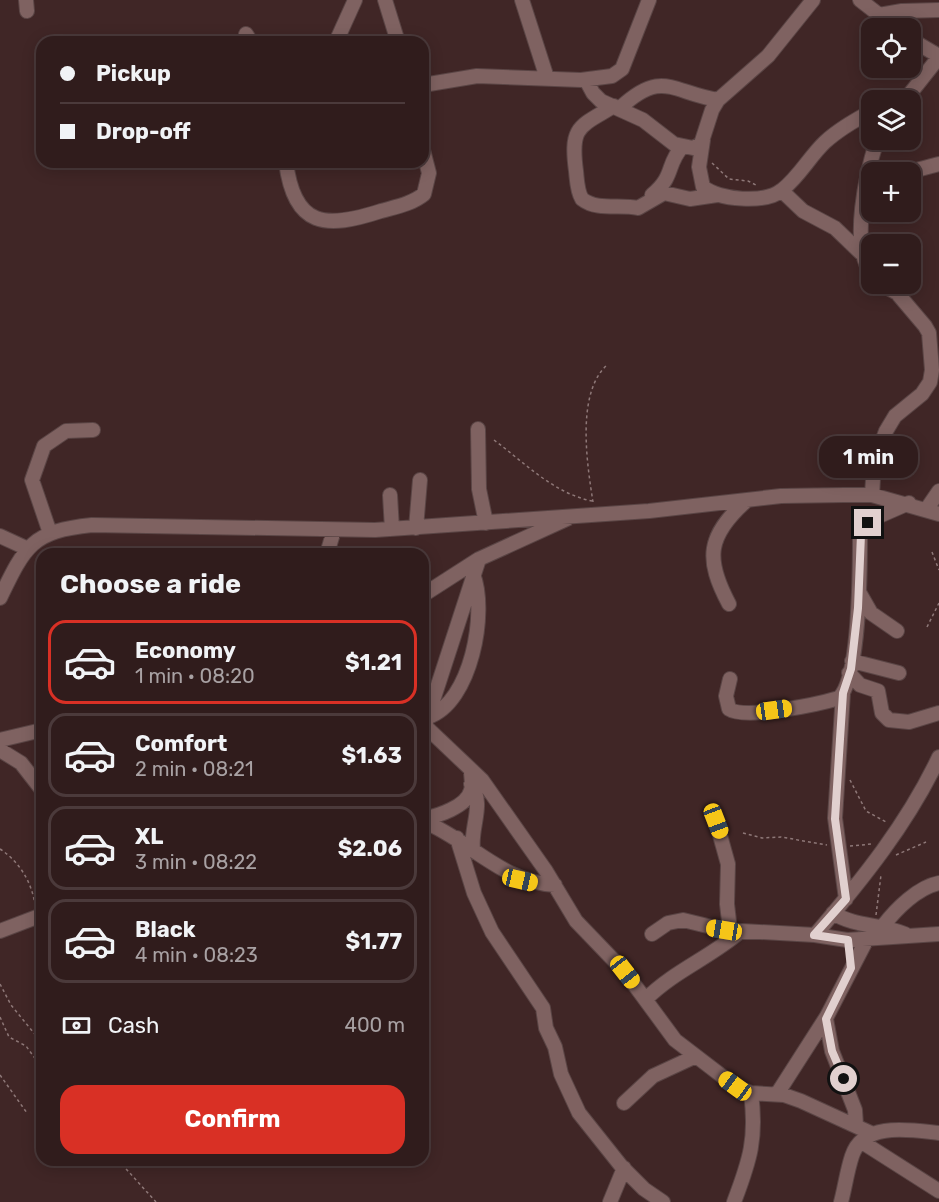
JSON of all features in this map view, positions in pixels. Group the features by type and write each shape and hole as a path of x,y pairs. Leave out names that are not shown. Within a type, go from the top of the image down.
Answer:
{"street":[{"path":"339,36 355,0"},
{"path":"385,0 396,36"},
{"path":"522,0 547,78"},
{"path":"429,84 477,76 586,80 612,76 622,69 649,0"},
{"path":"717,195 703,187 700,173 703,140 712,110 718,100 768,56 813,0"},
{"path":"860,0 883,18"},
{"path":"879,15 902,11 939,10"},
{"path":"911,90 939,56 921,45"},
{"path":"586,80 593,93 601,101 617,107 682,147 693,148 703,140"},
{"path":"718,100 685,93 672,86 661,84 584,123 576,132 575,162 579,195 586,202 601,206 620,204 638,208 647,205 664,193 690,199 717,195 740,198 778,192 825,142 861,117"},
{"path":"647,205 651,196 666,183 674,159 682,147"},
{"path":"921,169 939,164"},
{"path":"287,168 291,191 304,212 326,222 349,221 406,203 424,194 429,173 428,168"},
{"path":"778,192 803,210 835,228 861,253"},
{"path":"872,495 874,463 886,431 895,416 921,394 930,382 932,370 929,333 926,326 897,294"},
{"path":"478,429 478,478 481,506 486,523"},
{"path":"50,533 32,480 44,446 66,431 93,430"},
{"path":"416,528 415,516 420,480"},
{"path":"429,591 479,559 554,527 572,516 595,508 747,501 781,496 872,495 909,503 932,512 939,491"},
{"path":"390,495 392,529"},
{"path":"729,604 714,574 714,551 721,526 747,501"},
{"path":"846,899 835,819 843,693 850,667 861,534 877,517 909,503"},
{"path":"0,598 27,548 40,537 63,528 92,525 392,529 572,516"},
{"path":"329,548 334,530"},
{"path":"0,536 27,548"},
{"path":"429,713 479,559"},
{"path":"429,720 451,702 464,683 479,598 473,574"},
{"path":"858,590 871,613 897,630"},
{"path":"850,667 899,673"},
{"path":"850,667 860,685 878,691 882,713 889,720 909,722 939,713"},
{"path":"730,679 726,696 727,704 729,709 740,714 829,701 843,693"},
{"path":"429,726 471,777 493,794 555,885 576,921 625,972 675,1040 694,1057 735,1086 751,1093 777,1094 801,1101 856,1125 867,1138 939,1191"},
{"path":"0,740 36,731"},
{"path":"0,750 21,763 36,782"},
{"path":"814,935 846,899 886,846 927,784 939,757"},
{"path":"429,818 444,813 464,800 471,792 471,777"},
{"path":"471,777 478,799 471,838 473,849"},
{"path":"716,821 728,864 727,904 735,930"},
{"path":"429,823 457,838 520,880 555,885"},
{"path":"457,838 474,893 492,932 543,1008 546,1028 555,1047 561,1074 579,1113 624,1168 644,1189 663,1202"},
{"path":"878,925 930,885 939,883"},
{"path":"833,913 844,920 878,925 909,936"},
{"path":"0,931 36,917"},
{"path":"652,934 668,923 683,920 735,930 814,935 848,940 939,934"},
{"path":"646,999 667,980 714,952 735,930"},
{"path":"777,1094 826,1019 867,939"},
{"path":"848,940 851,968"},
{"path":"826,1019 832,1051 855,1110 856,1125"},
{"path":"624,1103 653,1076 694,1057"},
{"path":"734,1202 753,1144 755,1130 751,1093"},
{"path":"841,1202 852,1154 867,1138 884,1130 939,1133"},
{"path":"610,1202 624,1168"}],"path":[{"path":"701,156 729,179 748,181 778,192"},
{"path":"595,508 586,408 594,381 607,365"},
{"path":"494,440 549,483 595,508"},
{"path":"933,552 939,570"},
{"path":"927,627 939,603"},
{"path":"839,767 850,781 866,811 897,829"},
{"path":"743,833 765,839 781,837 840,846 886,846 884,859 926,842"},
{"path":"0,849 19,866 33,892 36,904"},
{"path":"878,925 881,871"},
{"path":"0,984 11,1005 36,1036"},
{"path":"0,1017 9,1037 26,1046 36,1060"},
{"path":"0,1075 27,1113"},
{"path":"123,1166 156,1202"}],"route":[{"path":"844,1079 832,1051 826,1019 851,968 848,940 814,935 846,899 835,819 843,693 851,669 858,608 861,534 868,523"}]}
